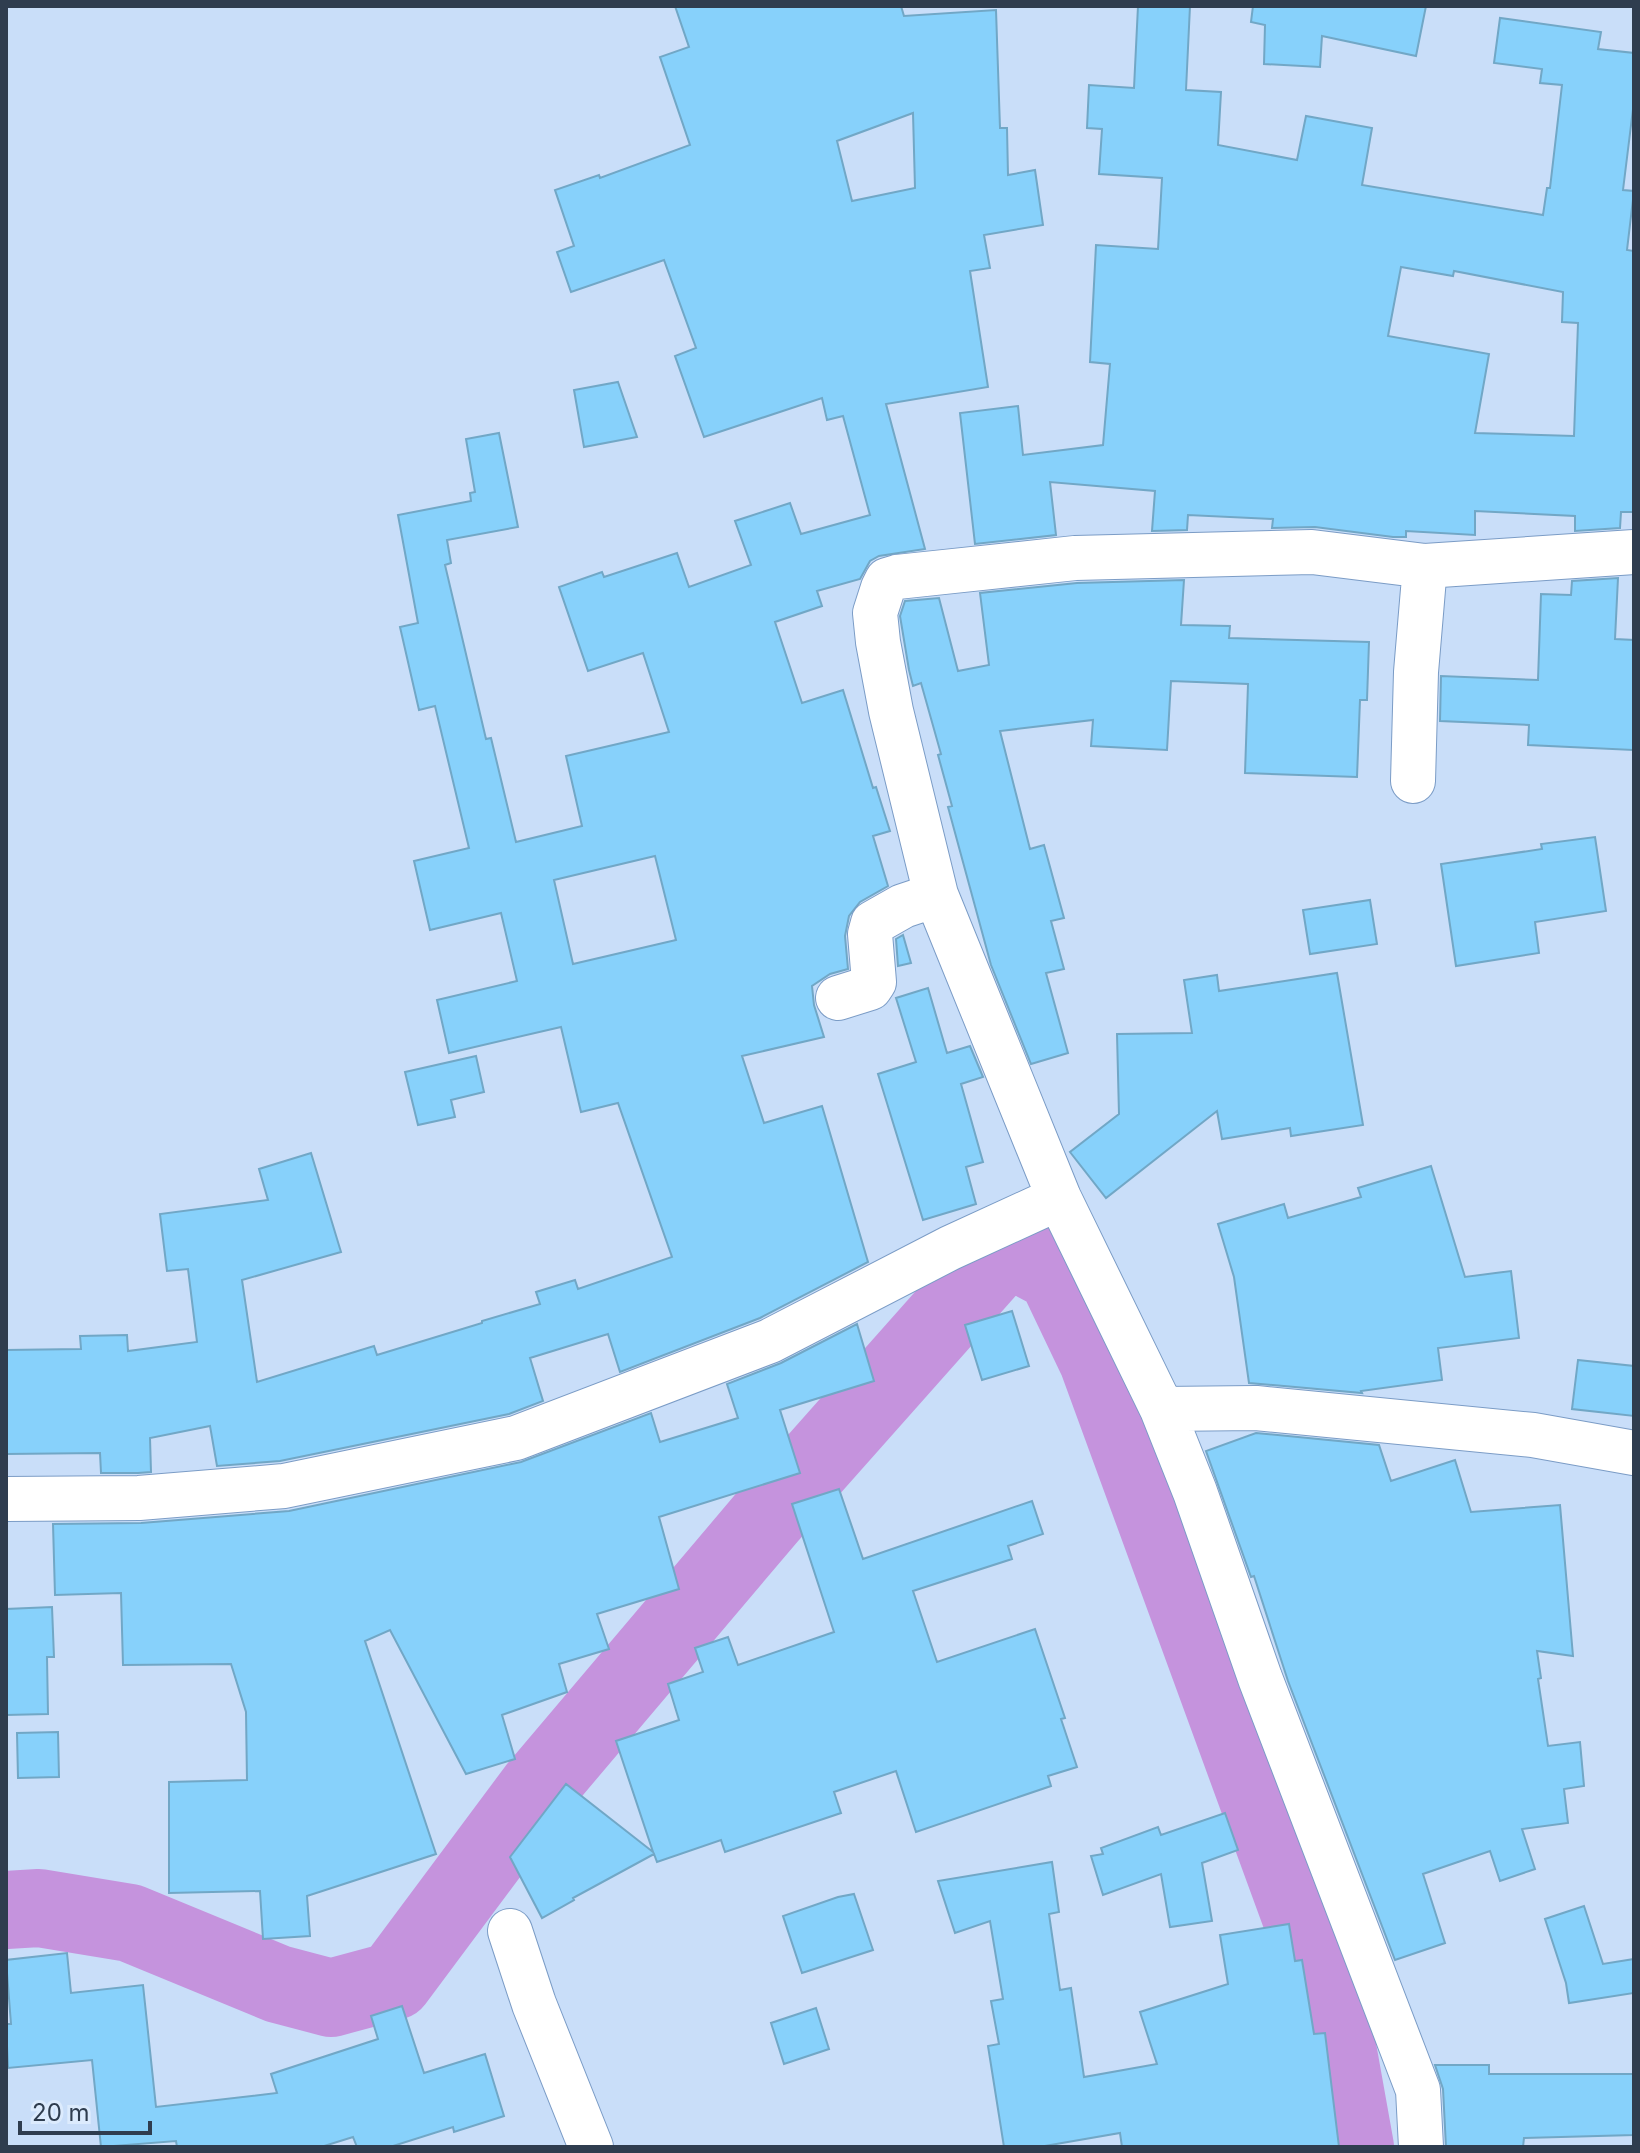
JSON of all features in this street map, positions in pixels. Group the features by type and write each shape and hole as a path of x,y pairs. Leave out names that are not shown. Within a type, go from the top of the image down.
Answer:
{"street":[{"path":"1421,2147 1418,2090 1260,1678 1195,1492 1162,1409 1059,1198 936,895 891,711 875,613 887,580 897,577 1075,558 1312,552 1425,566 1634,552"},
{"path":"1413,781 1416,672 1425,566"},
{"path":"838,998 870,988 874,982 870,934 873,923 903,906 936,895"},
{"path":"6,1499 139,1498 284,1486 516,1438 770,1341 950,1248 1059,1198"},
{"path":"1162,1409 1256,1408 1533,1435 1634,1453"},
{"path":"510,1931 534,2004 591,2147"}],"building":[{"path":"675,6 901,6 904,16 996,10 1000,128 1007,128 1008,175 1035,170 1043,225 984,235 990,268 970,271 988,387 886,404 925,549 879,556 870,561 860,579 817,591 822,606 775,622 802,703 843,690 873,788 876,787 890,831 873,836 888,886 860,902 849,916 845,936 848,969 830,974 812,986 814,1005 824,1037 742,1056 764,1123 822,1106 868,1262 760,1318 620,1372 608,1334 530,1358 543,1401 509,1414 280,1461 217,1466 210,1426 150,1438 151,1472 101,1473 100,1453 6,1454 6,1350 81,1349 80,1336 127,1335 128,1351 197,1342 188,1269 167,1271 160,1214 268,1200 259,1169 311,1153 341,1252 242,1280 257,1382 374,1346 377,1355 540,1304 536,1292 575,1280 578,1289 672,1257 618,1103 581,1112 561,1027 449,1053 437,1000 517,981 501,913 430,930 414,861 469,848 435,706 419,710 400,627 418,623 398,515 471,501 470,493 475,492 466,439 499,433 518,527 447,540 451,563 445,565 486,739 491,738 516,842 582,826 566,756 669,732 643,653 588,671 559,587 602,572 604,577 677,553 689,587 751,565 735,521 790,503 801,534 870,515 843,416 827,420 822,398 704,437 675,356 696,348 664,260 571,292 557,252 574,246 555,190 599,175 600,178 690,145 660,57 689,47","holes":["913,113 915,188 852,201 837,141","655,856 676,940 573,964 554,880"]},
{"path":"1138,6 1190,6 1186,90 1221,92 1218,145 1297,160 1306,116 1372,128 1362,185 1543,215 1547,188 1550,188 1562,85 1540,83 1542,69 1494,63 1500,18 1601,32 1598,49 1634,53 1634,101 1623,190 1634,191 1627,250 1634,251 1634,512 1621,512 1620,528 1575,531 1575,516 1475,511 1475,535 1406,531 1406,537 1393,537 1315,527 1272,528 1273,519 1188,515 1187,530 1152,531 1155,491 1050,482 1056,535 975,544 960,413 1018,406 1023,455 1103,445 1110,364 1090,362 1096,245 1158,249 1162,178 1099,174 1102,129 1087,128 1089,85 1134,88","holes":["1401,267 1453,276 1454,271 1563,292 1562,322 1578,323 1574,436 1475,433 1489,354 1388,336"]},
{"path":"1253,6 1426,6 1416,56 1322,36 1320,67 1264,64 1265,25 1251,22"},
{"path":"618,382 637,437 584,447 574,390"},
{"path":"1618,578 1615,639 1634,640 1633,750 1528,745 1529,725 1440,721 1441,676 1538,680 1541,594 1571,595 1572,581"},
{"path":"1184,580 1181,625 1230,626 1229,638 1369,642 1367,700 1360,700 1357,777 1245,773 1248,684 1171,681 1167,750 1091,746 1093,720 1000,731 1030,849 1044,845 1064,918 1051,921 1064,969 1046,973 1068,1053 1031,1064 991,965 948,807 952,806 938,755 941,754 921,683 913,686 900,616 905,601 939,598 958,671 989,665 980,593 1077,583"},
{"path":"1595,837 1606,911 1535,922 1539,953 1456,966 1441,864 1542,849 1541,844"},
{"path":"1370,900 1377,944 1310,954 1303,910"},
{"path":"903,935 911,963 898,966 896,939"},
{"path":"1337,973 1363,1125 1291,1136 1290,1128 1222,1139 1217,1111 1106,1198 1070,1152 1119,1114 1117,1034 1192,1033 1184,980 1217,975 1219,991"},
{"path":"928,988 947,1053 970,1046 983,1077 961,1084 983,1162 966,1167 976,1204 923,1220 878,1074 916,1062 896,998"},
{"path":"476,1056 484,1092 451,1100 455,1117 418,1125 405,1072"},
{"path":"1431,1166 1465,1277 1511,1271 1519,1338 1438,1348 1442,1380 1362,1393 1249,1383 1234,1277 1218,1224 1284,1204 1288,1218 1361,1197 1358,1188"},
{"path":"1012,1311 1029,1366 982,1380 965,1325"},
{"path":"857,1324 874,1381 780,1410 800,1473 659,1517 679,1589 597,1614 609,1649 559,1664 567,1692 502,1715 515,1759 466,1774 390,1630 365,1641 436,1854 307,1896 310,1936 263,1939 260,1891 169,1893 169,1782 247,1780 246,1712 231,1664 123,1665 121,1593 55,1595 53,1524 141,1523 289,1511 521,1462 651,1413 660,1442 738,1418 727,1384 781,1363"},
{"path":"1578,1360 1634,1366 1634,1416 1572,1409"},
{"path":"1256,1433 1379,1445 1391,1481 1455,1460 1471,1512 1560,1505 1573,1656 1537,1651 1541,1678 1538,1679 1548,1746 1580,1742 1584,1786 1564,1789 1568,1823 1522,1829 1535,1869 1500,1881 1490,1851 1423,1874 1445,1943 1395,1960 1288,1681 1254,1576 1251,1577 1206,1451"},
{"path":"839,1489 863,1559 1032,1501 1043,1534 1008,1546 1012,1559 913,1591 937,1662 1035,1629 1065,1718 1061,1719 1077,1767 1048,1776 1051,1786 916,1832 896,1771 834,1792 841,1813 725,1852 721,1840 657,1862 654,1854 542,1918 510,1857 566,1784 653,1852 616,1741 679,1720 668,1684 703,1672 695,1648 728,1637 738,1665 834,1632 792,1504"},
{"path":"52,1607 54,1657 47,1657 48,1714 6,1715 6,1609"},
{"path":"58,1732 59,1777 18,1778 17,1733"},
{"path":"1225,1813 1238,1850 1202,1863 1212,1921 1170,1927 1161,1874 1103,1895 1091,1856 1103,1854 1101,1848 1158,1827 1161,1835"},
{"path":"1052,1862 1059,1912 1049,1914 1060,1990 1071,1988 1084,2077 1157,2064 1140,2012 1228,1984 1220,1935 1289,1924 1295,1961 1302,1960 1314,2034 1325,2033 1339,2147 1122,2147 1120,2133 1039,2147 1004,2147 988,2046 999,2044 991,2001 1003,1999 990,1921 955,1933 938,1881"},
{"path":"854,1894 873,1950 802,1973 783,1916"},
{"path":"1584,1906 1603,1964 1634,1959 1634,1993 1569,2003 1566,1983 1545,1919"},
{"path":"67,1953 71,1993 143,1985 156,2107 277,2093 271,2074 378,2039 371,2016 402,2006 424,2073 485,2054 504,2116 454,2132 453,2127 390,2147 357,2147 353,2137 321,2147 177,2147 176,2141 101,2147 92,2060 8,2068 6,2024 11,2024 6,1960"},
{"path":"816,2008 829,2049 784,2064 771,2023"},
{"path":"1435,2065 1489,2065 1489,2074 1634,2074 1634,2135 1524,2138 1523,2147 1446,2147 1443,2089"}],"waterway":[{"path":"6,1910 39,1908 130,1923 278,1984 331,1998 394,1981 537,1789 769,1515 1007,1247 1056,1273 1098,1361 1326,1985 1355,2147"}]}
